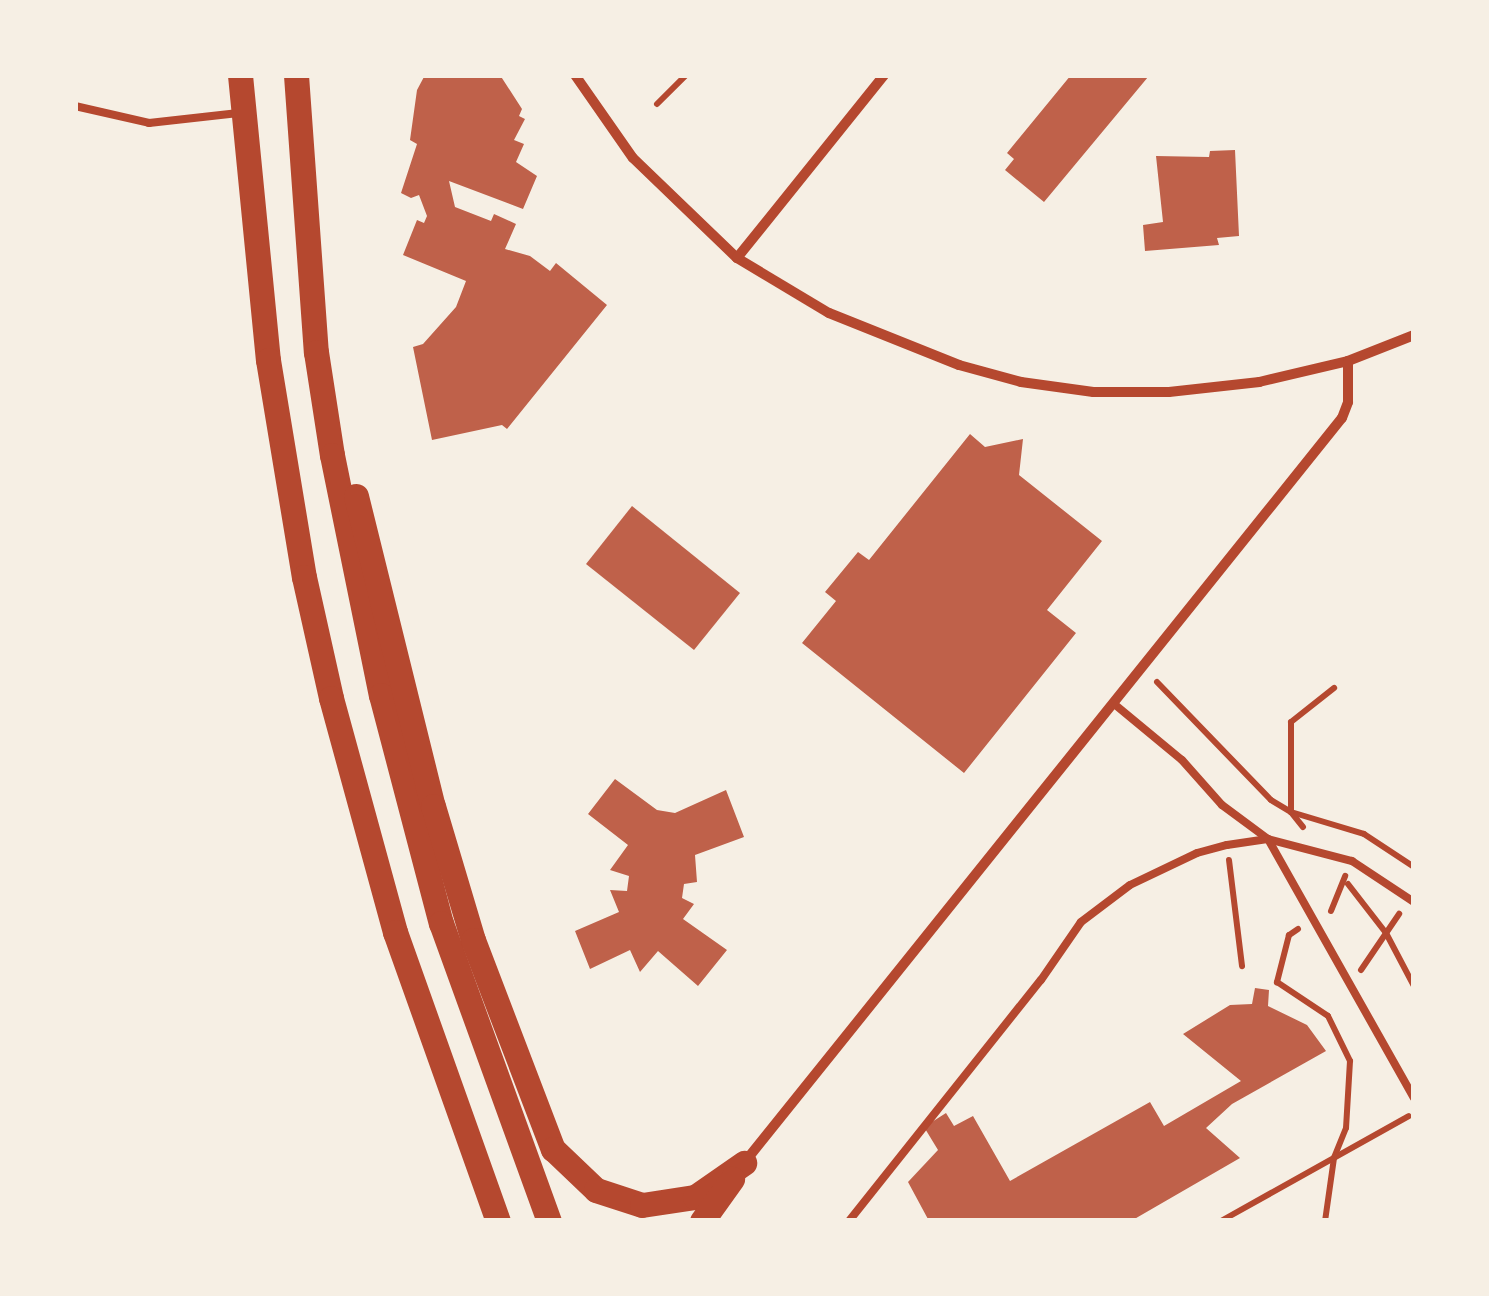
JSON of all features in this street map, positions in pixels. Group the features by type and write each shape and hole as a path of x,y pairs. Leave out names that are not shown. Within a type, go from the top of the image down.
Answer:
{"main road":[{"path":"240,75 281,448 327,681 395,932 498,1221"},
{"path":"296,75 316,352 356,574 411,816 475,1026 549,1221"},
{"path":"316,352 468,924 553,1149 596,1190 642,1206 695,1196 744,1163"},
{"path":"702,1221 744,1163"}],"street":[{"path":"576,75 633,158 738,258 829,313 908,348 1022,382 1093,392 1170,392 1258,382 1348,360 1414,335"},
{"path":"738,258 884,75"},
{"path":"744,1163 1342,418 1348,402 1348,360"}],"lane":[{"path":"75,106 149,123 242,113"},
{"path":"1113,703 1182,760 1222,805 1268,839 1352,862 1412,900"},
{"path":"1268,839 1414,1098"},
{"path":"849,1221 1041,980 1081,922 1130,885 1198,853 1268,839"}],"path":[{"path":"657,104 686,75"},
{"path":"1142,666 1270,800 1291,812 1364,834 1414,867"},
{"path":"1328,1016 1412,900"},
{"path":"1277,982 1328,1016 1350,1061 1346,1128 1334,1158 1325,1221"},
{"path":"1222,1221 1414,1113"},
{"path":"1399,1122 1414,1124"}],"building":[{"path":"425,75 500,75 522,109 519,116 525,119 514,140 524,144 516,162 537,176 523,209 449,181 455,207 491,221 494,214 516,224 505,249 530,256 550,271 556,263 607,305 507,429 502,425 432,440 413,347 423,344 456,307 466,281 403,255 417,220 424,223 427,216 419,195 411,198 401,193 417,144 410,140 417,90"},
{"path":"1071,75 1148,77 1044,202 1005,170 1014,159 1007,153"},
{"path":"1235,150 1239,236 1217,238 1219,245 1145,251 1143,225 1163,222 1156,156 1209,157 1210,151"},
{"path":"970,434 985,447 1023,439 1019,475 1102,541 1047,610 1076,633 964,773 802,643 836,601 825,592 858,552 869,560"},
{"path":"632,506 740,593 694,650 586,564"},
{"path":"615,779 657,810 675,813 726,790 744,837 695,855 697,882 684,884 682,898 694,904 683,919 727,950 698,986 658,951 640,972 630,950 590,969 575,931 619,912 610,890 627,891 629,876 610,870 628,845 588,814"},
{"path":"1255,988 1269,990 1268,1006 1307,1025 1326,1051 1232,1104 1206,1128 1240,1158 1131,1221 929,1221 908,1182 938,1150 924,1127 946,1113 954,1126 973,1116 1010,1181 1150,1102 1164,1126 1241,1081 1183,1034 1230,1005 1252,1004"}]}
